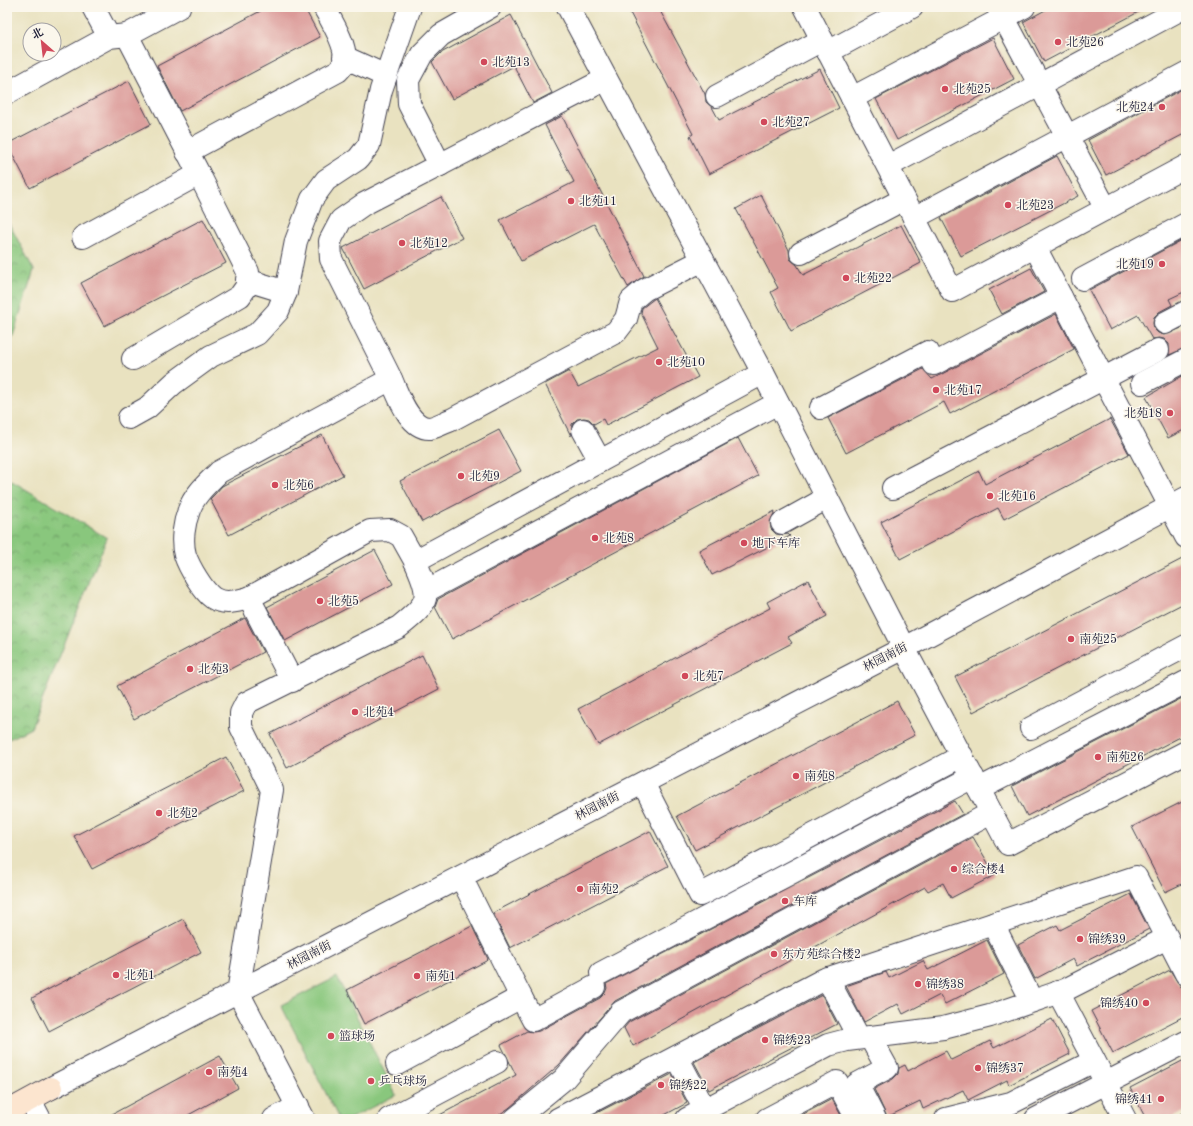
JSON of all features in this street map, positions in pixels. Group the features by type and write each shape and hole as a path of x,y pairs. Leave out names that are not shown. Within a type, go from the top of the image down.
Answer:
{"main road":[{"name":"林园南街","path":"7,1112 51,1088"}],"street":[{"path":"93,7 118,36 187,152 248,272 247,286 240,296 133,359"},
{"path":"7,93 118,36 179,7"},
{"path":"187,152 338,71 344,63 342,42 324,7"},
{"path":"130,418 147,408 174,383 211,356 257,334 278,311 286,292 296,241 312,199 326,180 358,159 369,145 376,110 386,76 410,7"},
{"path":"440,165 409,104 408,80 422,54 441,35 490,7"},
{"path":"568,7 763,373 904,648 1008,844 1186,752"},
{"path":"805,7 952,291 1186,166"},
{"path":"717,96 912,7"},
{"path":"852,98 1001,12 1024,7"},
{"path":"888,166 1185,7"},
{"path":"1001,12 1106,209"},
{"path":"344,57 386,76"},
{"path":"801,253 909,209 1068,137 1186,73"},
{"path":"606,79 364,204 341,220 330,241 331,260 410,416 416,424 430,428 451,420 616,332 626,319 631,301 644,290 703,260"},
{"path":"83,237 199,174"},
{"path":"1083,279 1186,224"},
{"path":"1035,247 1104,379 1178,502 1186,536"},
{"path":"247,280 286,292"},
{"path":"821,408 928,352 934,364 1061,297"},
{"path":"1165,323 1186,312"},
{"path":"893,488 1158,350"},
{"path":"1142,383 1186,360"},
{"path":"415,562 763,373"},
{"path":"274,1119 301,1113 238,992 272,790 241,727 241,714 246,703 399,627 418,612 426,598 425,582 401,536 390,530 370,531 249,598 232,603 214,599 201,586 185,555 184,528 189,509 202,488 219,472 391,379"},
{"path":"426,591 778,403"},
{"path":"583,430 600,461"},
{"path":"782,523 827,498"},
{"name":"林园南街","path":"51,1088 904,648 1178,502"},
{"path":"249,598 292,681"},
{"path":"1031,728 1186,646"},
{"path":"461,877 533,1020 598,980 976,783 1186,682"},
{"path":"643,783 700,895 962,756"},
{"path":"515,1119 564,1079 621,1012 991,813"},
{"path":"558,1119 827,978 1136,877 1186,974"},
{"path":"993,924 1032,1001"},
{"path":"677,1056 696,1114 828,1045 965,1023 1058,992 1168,938"},
{"path":"827,978 865,1038 887,1068 857,1084 875,1119"},
{"path":"1058,992 1125,1119"},
{"path":"397,1064 521,998"},
{"path":"1036,1119 1186,1042"},
{"path":"946,1119 1011,1104 1094,1060"},
{"path":"389,1119 497,1062"},
{"path":"767,1119 837,1082 856,1119"},
{"path":"30,1100 40,1119"}],"green space":[{"path":"7,220 34,270 12,339 7,342"},
{"path":"7,478 107,538 31,728 7,740"},
{"name":"篮球场","path":"337,977 396,1095 349,1119 339,1119 281,1005"}],"building":[{"path":"268,7 304,7 320,37 180,111 157,66"},
{"name":"北苑27","path":"627,7 658,7 705,94 706,102 712,107 719,120 820,69 839,108 709,174 690,136 693,134"},
{"name":"北苑26","path":"1051,7 1148,7 1044,62 1023,22"},
{"name":"北苑13","path":"511,15 552,93 533,103 514,66 452,99 432,62 441,53"},
{"name":"北苑25","path":"993,38 1014,79 897,140 876,99"},
{"path":"129,81 151,124 30,188 7,144"},
{"name":"北苑24","path":"1186,87 1186,133 1106,175 1088,140"},
{"name":"北苑11","path":"562,116 644,276 628,287 594,224 521,261 500,220 574,182 545,125"},
{"name":"北苑23","path":"1057,156 1078,196 961,256 941,218"},
{"name":"北苑22","path":"761,195 789,250 790,259 797,265 803,275 901,225 921,263 791,331 771,292 778,288 736,209"},
{"name":"北苑12","path":"441,197 462,238 364,289 343,248"},
{"path":"203,219 226,263 104,326 81,283"},
{"name":"北苑19","path":"1186,238 1186,291 1169,299 1172,305 1159,312 1154,317 1153,323 1154,329 1158,333 1164,335 1184,327 1186,331 1186,348 1169,355 1169,344 1164,339 1152,339 1138,315 1110,330 1089,290"},
{"path":"1031,268 1044,292 1002,314 989,290"},
{"name":"北苑10","path":"655,298 698,377 606,425 603,419 594,424 589,419 577,419 572,424 571,436 545,384 569,371 578,387 658,347 641,313 642,308"},
{"name":"北苑17","path":"1056,314 1074,349 950,414 944,402 846,453 828,418 923,369 932,379"},
{"name":"北苑18","path":"1186,374 1186,429 1168,438 1146,397"},
{"name":"北苑16","path":"1110,419 1129,454 1004,519 998,508 900,559 881,522 979,471 985,484"},
{"name":"北苑9","path":"499,430 521,471 422,522 400,481"},
{"name":"北苑6","path":"322,435 343,475 229,535 210,499 222,486"},
{"name":"北苑8","path":"738,438 758,476 452,639 435,607 438,599"},
{"name":"地下车库","path":"775,511 770,522 771,529 776,534 788,534 790,536 712,575 699,550"},
{"name":"北苑5","path":"375,550 393,584 285,641 267,607"},
{"name":"南苑25","path":"1186,557 1186,602 973,712 955,677"},
{"name":"北苑7","path":"808,580 827,616 788,637 792,643 598,745 578,709 770,608 767,602"},
{"name":"北苑3","path":"245,618 263,652 134,719 117,686"},
{"name":"北苑4","path":"422,655 439,689 287,768 270,734"},
{"name":"南苑26","path":"1186,696 1186,734 1027,816 1012,786"},
{"name":"南苑8","path":"897,701 915,735 695,850 677,816"},
{"name":"北苑2","path":"226,757 244,791 92,869 74,836"},
{"path":"1186,800 1186,882 1165,892 1132,827"},
{"path":"955,801 963,814 615,1001 559,1065 509,1108 497,1116 490,1119 432,1119 516,1075 501,1045 527,1031 539,1031 600,998 605,993 607,988 606,984"},
{"name":"南苑2","path":"650,831 668,866 510,948 493,913"},
{"name":"东方苑综合楼2","path":"973,837 995,875 951,898 943,883 928,891 925,887 633,1046 624,1028 629,1022"},
{"name":"锦绣39","path":"1131,894 1149,929 1077,966 1073,959 1035,979 1018,945 1057,925 1060,930"},
{"name":"北苑1","path":"183,919 201,952 49,1031 32,998"},
{"name":"南苑1","path":"472,926 488,959 486,961 364,1024 347,990"},
{"name":"锦绣38","path":"987,940 1004,974 945,1004 940,995 903,1014 898,1004 864,1022 846,986 886,972 889,978 923,961 928,970"},
{"name":"锦绣40","path":"1170,970 1186,995 1186,1015 1113,1053 1091,1011"},
{"name":"锦绣23","path":"822,995 837,1024 709,1090 694,1062"},
{"name":"锦绣37","path":"1052,1019 1070,1054 1009,1085 1007,1080 968,1100 963,1090 923,1109 920,1101 887,1117 874,1089 893,1079 898,1074 899,1068 905,1065 908,1071 946,1051 951,1060 990,1041 994,1048"},
{"name":"南苑4","path":"220,1056 238,1088 181,1119 103,1119"},
{"name":"锦绣41","path":"1186,1059 1186,1111 1171,1119 1146,1119 1130,1088"},
{"name":"锦绣22","path":"672,1074 687,1103 657,1119 585,1119"},
{"path":"832,1099 843,1119 794,1119"}],"place":[{"name":"北苑26","path":"1058,42"},
{"name":"北苑13","path":"484,62"},
{"name":"北苑25","path":"945,89"},
{"name":"北苑24","path":"1162,107"},
{"name":"北苑27","path":"764,122"},
{"name":"北苑11","path":"571,201"},
{"name":"北苑23","path":"1008,205"},
{"name":"北苑12","path":"402,243"},
{"name":"北苑19","path":"1162,264"},
{"name":"北苑22","path":"846,278"},
{"name":"北苑10","path":"659,362"},
{"name":"北苑17","path":"936,390"},
{"name":"北苑18","path":"1170,413"},
{"name":"北苑9","path":"461,476"},
{"name":"北苑6","path":"275,485"},
{"name":"北苑16","path":"990,496"},
{"name":"北苑8","path":"595,538"},
{"name":"地下车库","path":"744,543"},
{"name":"北苑5","path":"320,601"},
{"name":"南苑25","path":"1071,639"},
{"name":"北苑3","path":"190,669"},
{"name":"北苑7","path":"685,676"},
{"name":"北苑4","path":"355,712"},
{"name":"南苑26","path":"1098,757"},
{"name":"南苑8","path":"796,776"},
{"name":"北苑2","path":"159,813"},
{"name":"综合楼4","path":"954,869"},
{"name":"南苑2","path":"580,889"},
{"name":"车库","path":"785,901"},
{"name":"锦绣39","path":"1080,939"},
{"name":"东方苑综合楼2","path":"774,954"},
{"name":"北苑1","path":"116,975"},
{"name":"南苑1","path":"417,976"},
{"name":"锦绣38","path":"918,984"},
{"name":"锦绣40","path":"1146,1003"},
{"name":"篮球场","path":"331,1036"},
{"name":"锦绣23","path":"765,1040"},
{"name":"锦绣37","path":"978,1068"},
{"name":"南苑4","path":"209,1072"},
{"name":"乒乓球场","path":"371,1081"},
{"name":"锦绣22","path":"661,1085"},
{"name":"锦绣41","path":"1161,1099"}]}
